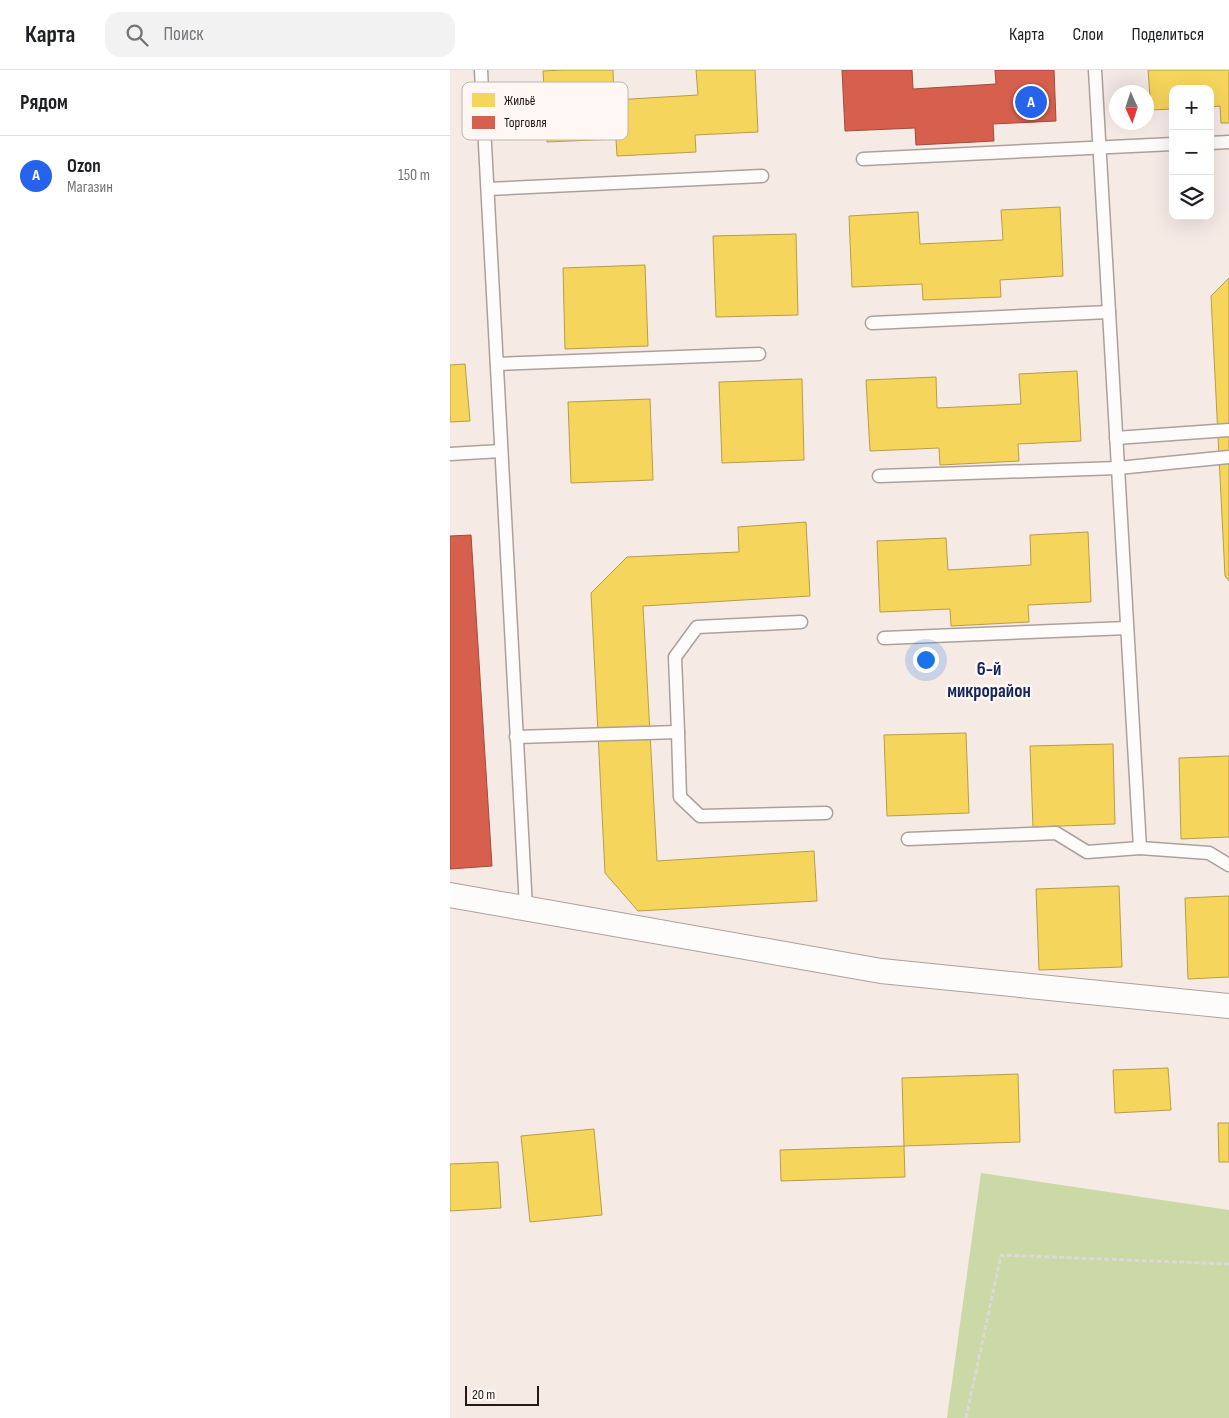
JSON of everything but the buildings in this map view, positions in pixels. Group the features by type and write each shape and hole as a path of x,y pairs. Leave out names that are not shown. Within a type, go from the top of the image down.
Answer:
{"street":[{"path":"450,895 881,971 1229,1006"}],"lane":[{"path":"1095,70 1140,848"},
{"path":"485,140 526,908"},
{"path":"1214,143 1229,142"},
{"path":"864,159 1169,144"},
{"path":"488,189 762,176"},
{"path":"872,323 1109,312"},
{"path":"497,364 759,354"},
{"path":"1116,438 1229,430"},
{"path":"450,454 501,451"},
{"path":"879,476 1118,468 1229,457"},
{"path":"801,622 697,627 675,657 680,796 700,816 826,813"},
{"path":"884,638 1127,628"},
{"path":"516,737 678,732"},
{"path":"908,839 1056,833 1087,852 1140,848 1209,853 1229,865"}],"path":[{"path":"966,1418 1001,1254 1229,1264"}],"green space":[{"path":"981,1173 1229,1210 1229,1418 947,1418"}],"place":[{"name":"Ozon","path":"1031,102"}],"district":[{"name":"6-й микрорайон","path":"989,680"}]}
